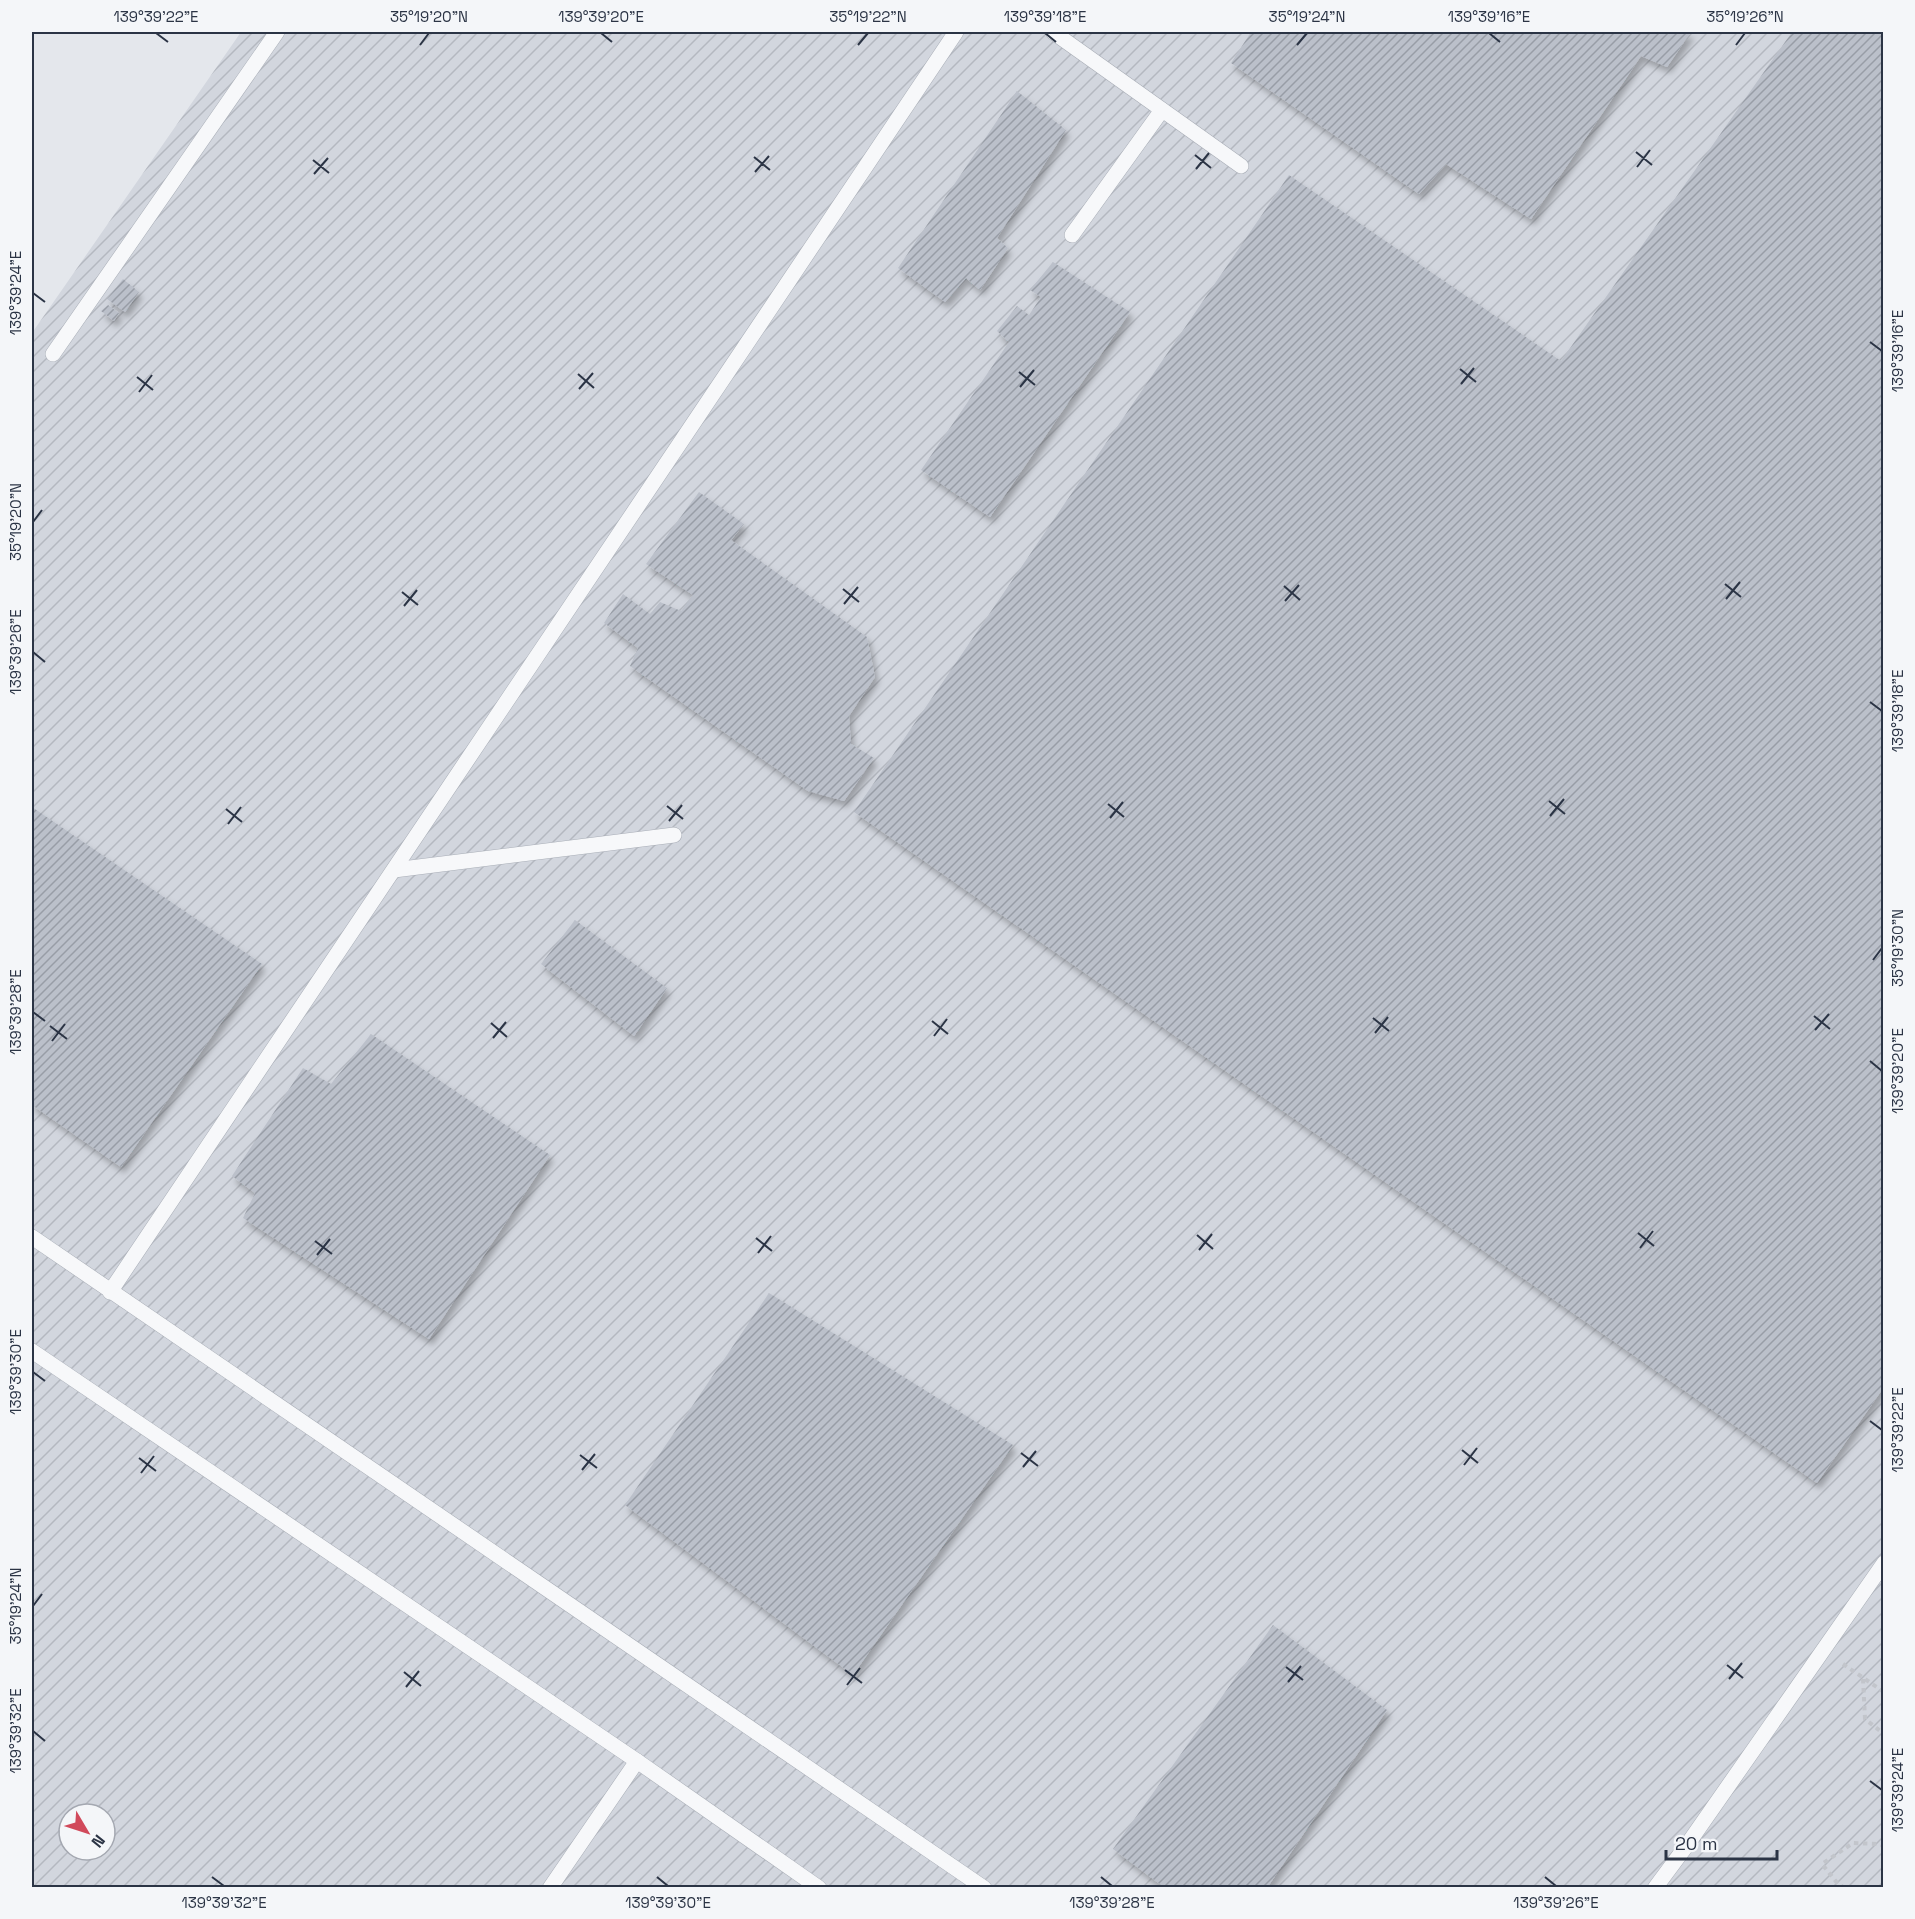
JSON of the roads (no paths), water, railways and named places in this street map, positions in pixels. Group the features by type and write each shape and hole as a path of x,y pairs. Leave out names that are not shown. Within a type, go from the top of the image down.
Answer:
{"lane":[{"path":"53,354 277,32"},
{"path":"110,1292 956,32"},
{"path":"1053,32 1241,166"},
{"path":"1072,235 1162,110"},
{"path":"394,870 674,835"},
{"path":"32,1237 984,1887"},
{"path":"32,1351 819,1887"},
{"path":"1655,1887 1687,1845 1884,1563"},
{"path":"549,1887 637,1761"}]}
